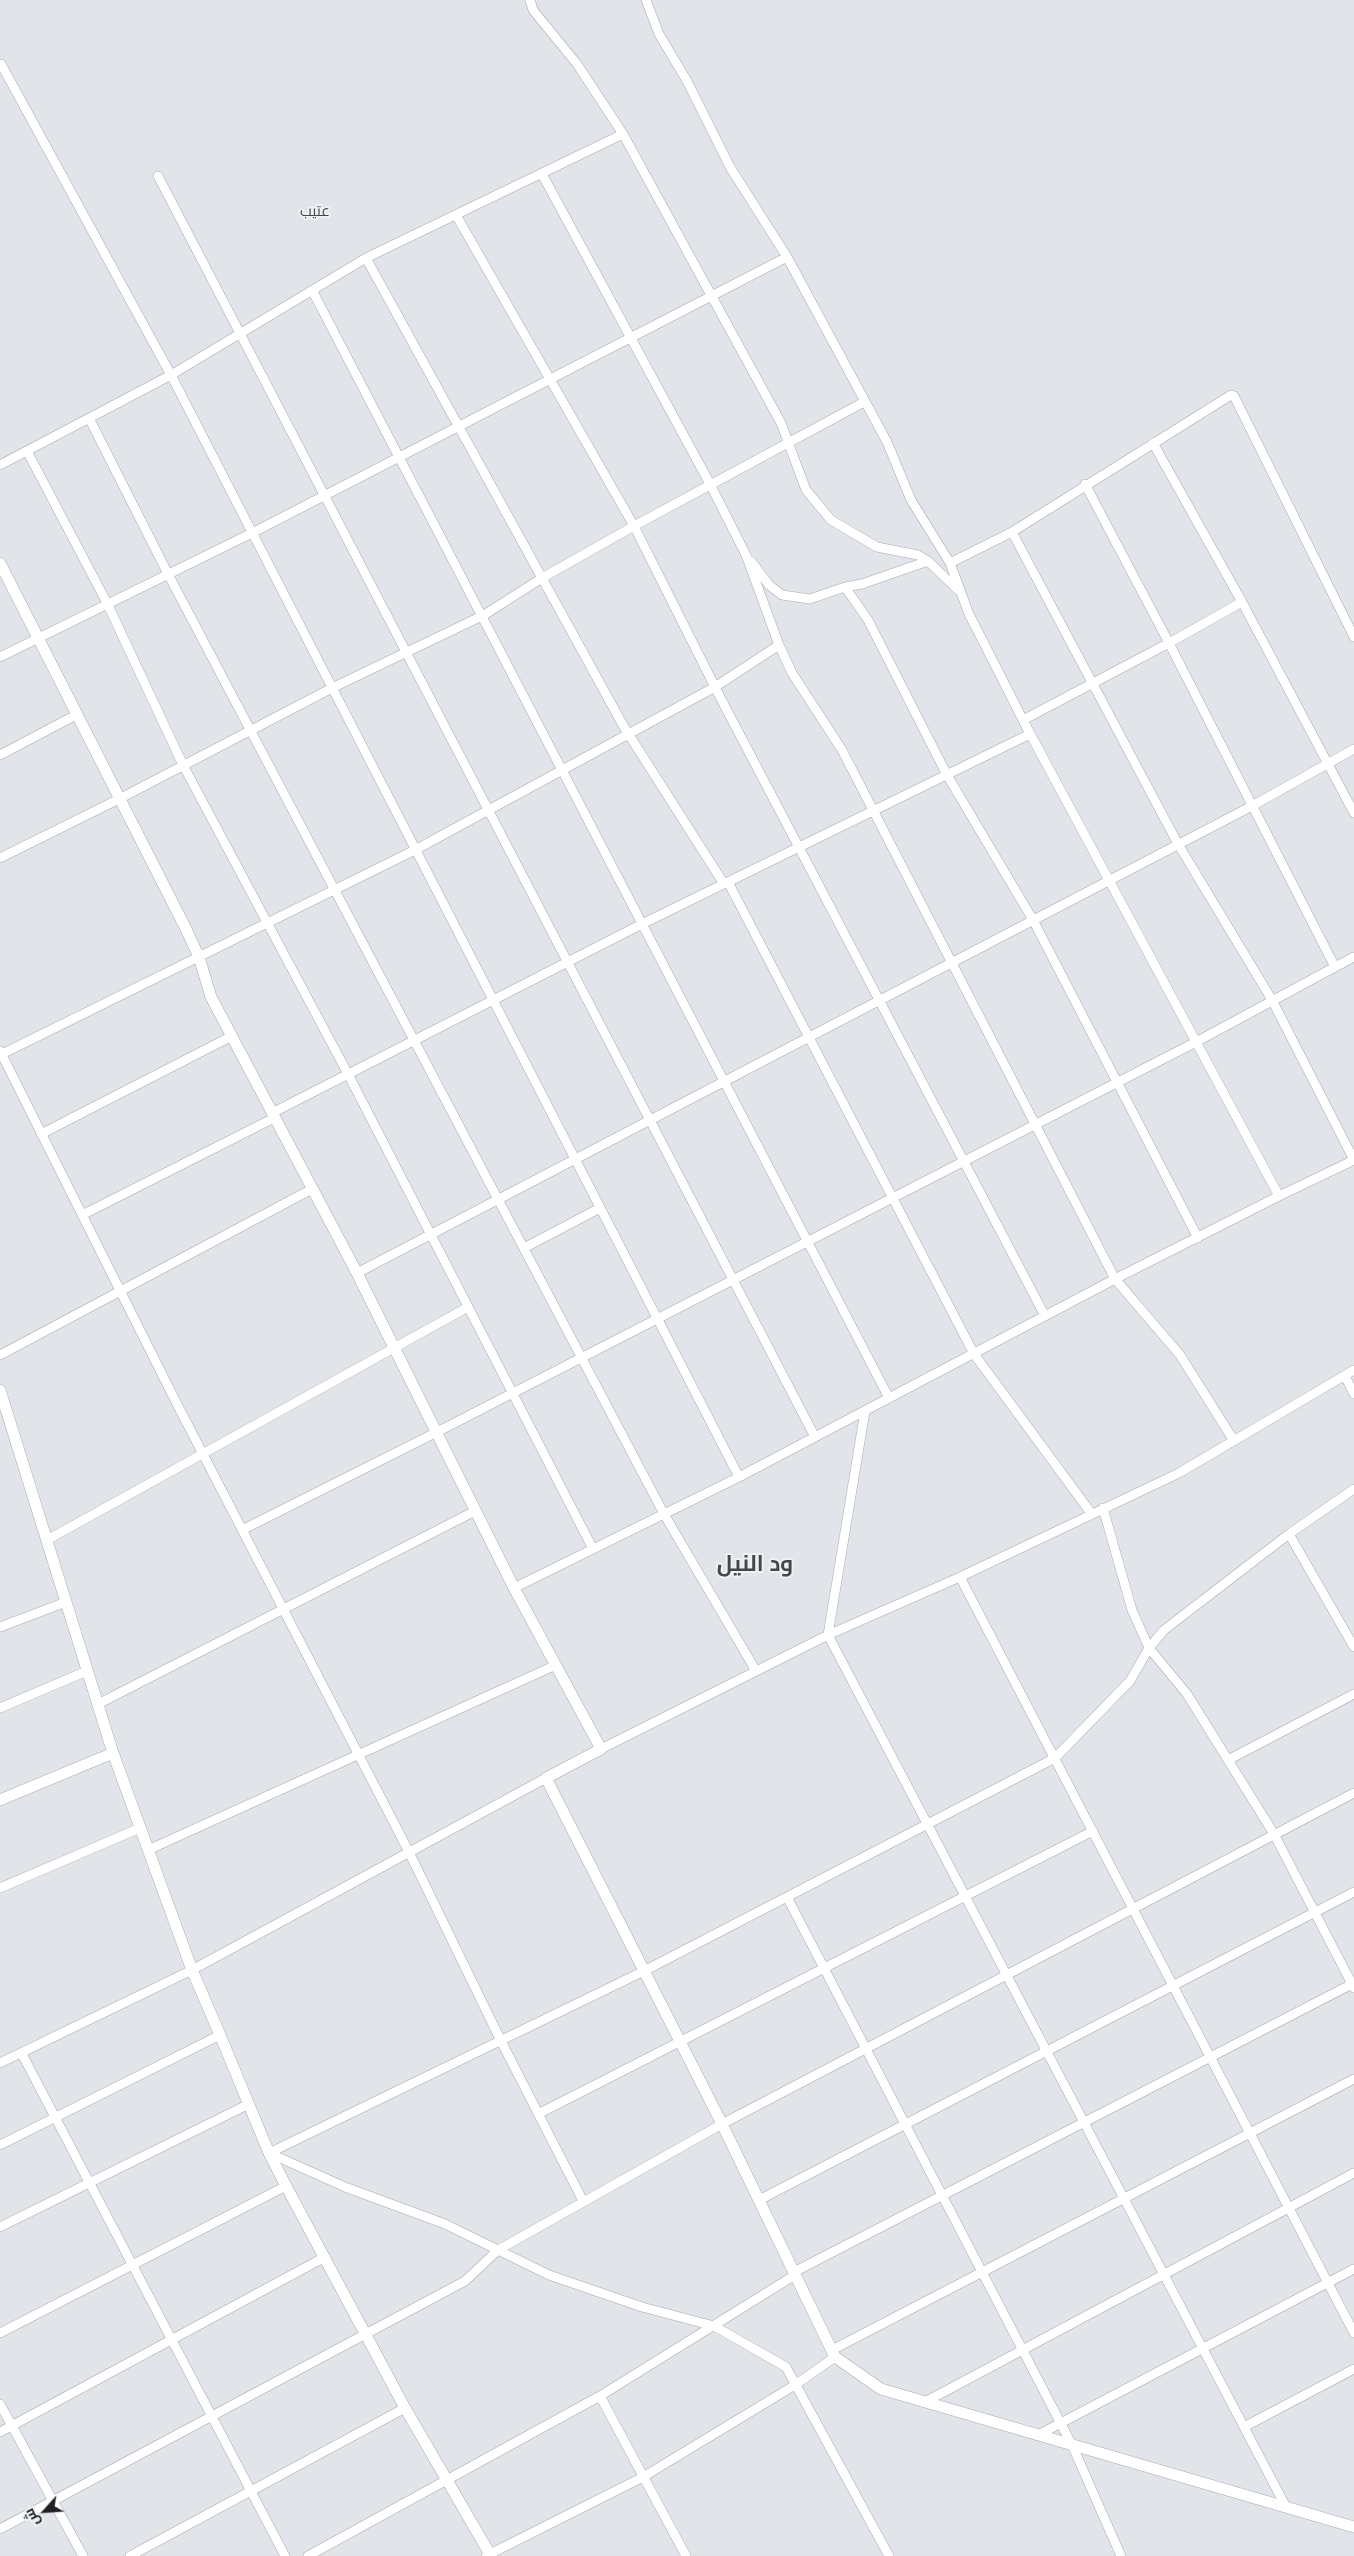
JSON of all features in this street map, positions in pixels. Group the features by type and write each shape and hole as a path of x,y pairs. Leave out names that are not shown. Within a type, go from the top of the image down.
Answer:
{"street":[{"path":"530,0 533,10 577,64 623,134 781,423 806,490 831,520 877,547 918,555 941,570 962,594"},
{"path":"646,0 659,34 687,82 730,167 787,257 887,442 911,500 950,563 969,614 1030,734 1279,1196"},
{"path":"2,64 171,375 739,1477"},
{"path":"0,465 171,375 366,258 623,134"},
{"path":"542,174 710,484 746,555 779,645 792,673 842,750 1115,1279 1180,1355 1234,1441"},
{"path":"158,176 816,1437"},
{"path":"456,215 634,526 715,687 1045,1316"},
{"path":"0,657 252,533 787,257"},
{"path":"366,258 629,735 726,883 809,1037 974,1354 1091,1513"},
{"path":"312,290 889,1398"},
{"path":"950,563 1012,532 1085,484 1228,396 1234,396 1354,637"},
{"path":"0,858 332,688 482,616 542,578 634,526 864,402"},
{"path":"89,418 168,574 664,1514 756,1672"},
{"path":"1153,443 1242,602 1354,813"},
{"path":"27,451 108,604 183,765 348,1074 593,1549"},
{"path":"1085,484 1169,643 1335,967"},
{"path":"514,1588 739,1477 1115,1279 1354,1160 1272,1000 1178,844 1012,532"},
{"path":"746,555 770,585 782,595 810,599 845,587 862,584 928,561"},
{"path":"0,563 36,638 120,798 199,957 211,997 357,1273 435,1433 514,1588 601,1749"},
{"path":"845,587 868,620 948,774 1033,920 1198,1238"},
{"path":"1023,720 1242,602"},
{"path":"583,2201 501,2041 409,1852 203,1454 1,1054 415,850 715,687 779,645"},
{"path":"0,755 76,715"},
{"path":"82,1215 348,1074 567,962 1030,734"},
{"path":"357,1273 1252,806 1354,749"},
{"path":"242,1530 582,1358 1034,1124 1118,1083 1354,957"},
{"path":"41,1134 232,1036"},
{"path":"0,1355 312,1189"},
{"path":"524,1248 600,1208"},
{"path":"46,1540 468,1307"},
{"path":"0,2063 192,1970 601,1749 828,1635 960,1577 1091,1513 1179,1473 1354,1370"},
{"path":"1344,1376 1354,1394"},
{"path":"0,1390 113,1753 192,1970 269,2153 405,2408 448,2480 489,2555 643,2477 795,2385 833,2353 983,2272 1354,2079"},
{"path":"865,1411 828,1635 1286,2507"},
{"path":"269,2153 644,1972 1055,1758 1130,1681 1149,1648 1164,1630 1288,1534 1354,1489"},
{"path":"308,2556 600,2396 795,2274 1084,2122 1353,1985 1274,1834 1187,1694 1149,1648 1132,1610 1103,1508"},
{"path":"98,1704 475,1511"},
{"path":"1288,1534 1354,1647"},
{"path":"960,1577 1354,2333"},
{"path":"0,1627 66,1602"},
{"path":"148,1850 556,1665"},
{"path":"0,1708 87,1671"},
{"path":"1228,1760 1354,1694"},
{"path":"0,1800 113,1753"},
{"path":"546,1778 722,2124 833,2353 881,2388 1354,2527"},
{"path":"0,2529 366,2332 465,2281 498,2250 722,2124 1354,1792"},
{"path":"0,1888 140,1828"},
{"path":"538,2114 1093,1831"},
{"path":"759,2200 1354,1892"},
{"path":"787,1897 1072,2444 1121,2556"},
{"path":"0,2145 220,2035"},
{"path":"22,2054 285,2556"},
{"path":"0,2227 249,2104"},
{"path":"269,2153 345,2187 445,2224 549,2275 642,2307 714,2326 786,2367 889,2556"},
{"path":"925,2402 1354,2173"},
{"path":"0,2333 286,2186"},
{"path":"0,2432 325,2257"},
{"path":"1038,2434 1354,2269"},
{"path":"1244,2427 1354,2369"},
{"path":"600,2396 686,2556"},
{"path":"0,2404 83,2556"},
{"path":"130,2556 405,2408"}],"district":[{"name":"عتيب","path":"315,212"},
{"name":"ود النيل","path":"755,1565"}]}
